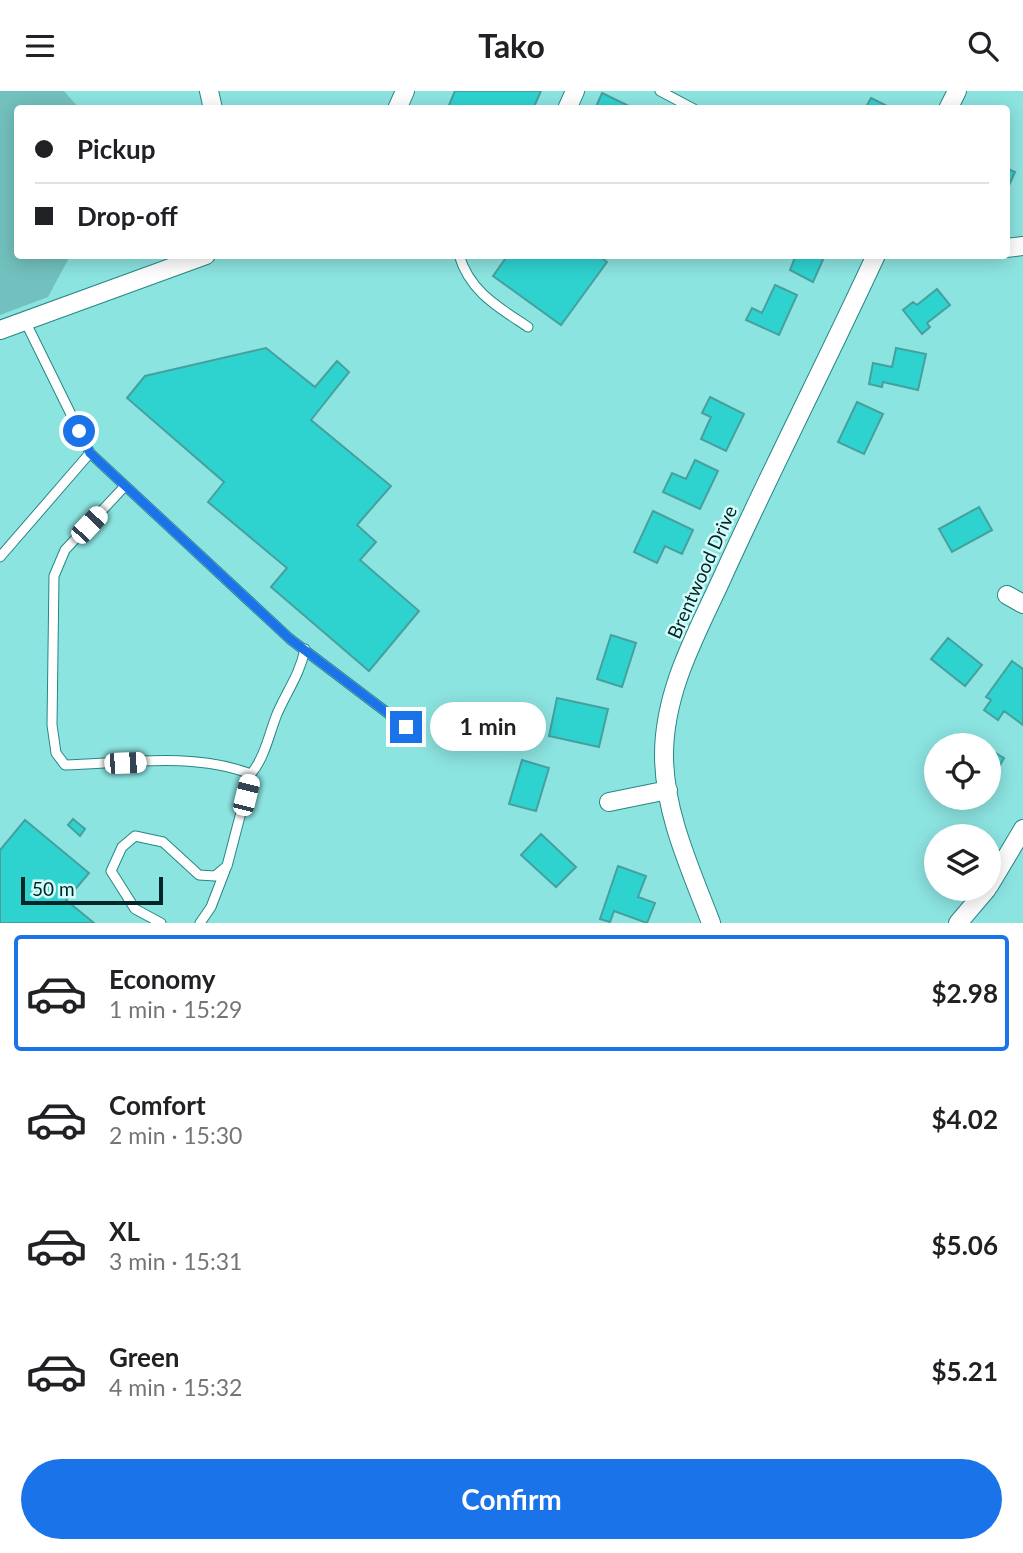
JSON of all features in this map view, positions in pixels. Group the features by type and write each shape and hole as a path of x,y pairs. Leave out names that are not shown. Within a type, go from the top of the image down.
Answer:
{"street":[{"path":"0,330 195,259"},
{"name":"Brentwood Drive","path":"711,923 684,852 668,790 666,725 681,670 752,511 874,259"},
{"path":"609,802 668,790"},
{"path":"1001,865 1023,829"},
{"path":"958,923 976,901"}],"lane":[{"path":"660,91 686,105"},
{"path":"460,259 465,272 479,293 528,327"},
{"path":"24,321 90,453 304,649 406,727"},
{"path":"0,557 90,453"},
{"path":"125,486 65,550 54,576 52,725 56,753 65,765 200,761 227,764 251,774"},
{"path":"200,923 212,907 227,866 251,774 260,764 278,712 301,671 304,649"},
{"path":"161,923 135,909 111,870 122,847 135,836 163,842 199,875 215,876 227,866"}],"shaded area":[{"path":"0,91 64,91 76,105 14,105 14,259 68,259 48,297 0,315"}],"building":[{"path":"455,91 541,91 535,105 449,105"},
{"path":"602,93 627,105 597,105"},
{"path":"871,98 885,105 867,105"},
{"path":"1010,170 1015,172 1010,183"},
{"path":"505,259 603,259 607,262 561,325 493,276"},
{"path":"794,259 823,259 813,282 790,270"},
{"path":"775,285 797,295 779,335 746,320 752,308 762,313"},
{"path":"937,289 950,305 927,323 930,327 922,334 903,310 913,302 917,305"},
{"path":"266,348 315,387 337,361 349,372 311,420 391,486 357,525 376,542 360,560 419,611 369,671 271,587 287,568 208,502 224,482 127,398 145,376"},
{"path":"896,348 926,354 918,390 883,382 882,387 869,384 873,363 892,367"},
{"path":"710,397 744,414 726,451 701,439 711,417 702,413"},
{"path":"857,402 883,414 864,454 838,442"},
{"path":"695,460 718,471 700,509 663,492 672,473 686,479"},
{"path":"979,507 992,530 952,552 939,529"},
{"path":"653,511 693,530 682,554 665,546 657,563 634,552"},
{"path":"611,635 636,643 622,687 597,679"},
{"path":"948,638 982,665 965,686 931,659"},
{"path":"1012,661 1023,669 1023,725 1004,711 998,720 984,710 991,700 986,697"},
{"path":"557,698 608,709 599,747 549,736"},
{"path":"522,760 549,768 536,811 509,804"},
{"path":"73,819 85,829 80,836 68,825"},
{"path":"25,820 89,873 66,900 94,923 0,923 0,850"},
{"path":"541,834 576,867 556,887 521,855"},
{"path":"618,866 646,876 638,897 655,903 647,923 614,911 610,922 600,919"}],"route":[{"path":"79,431 90,453 290,639 406,727"}]}
